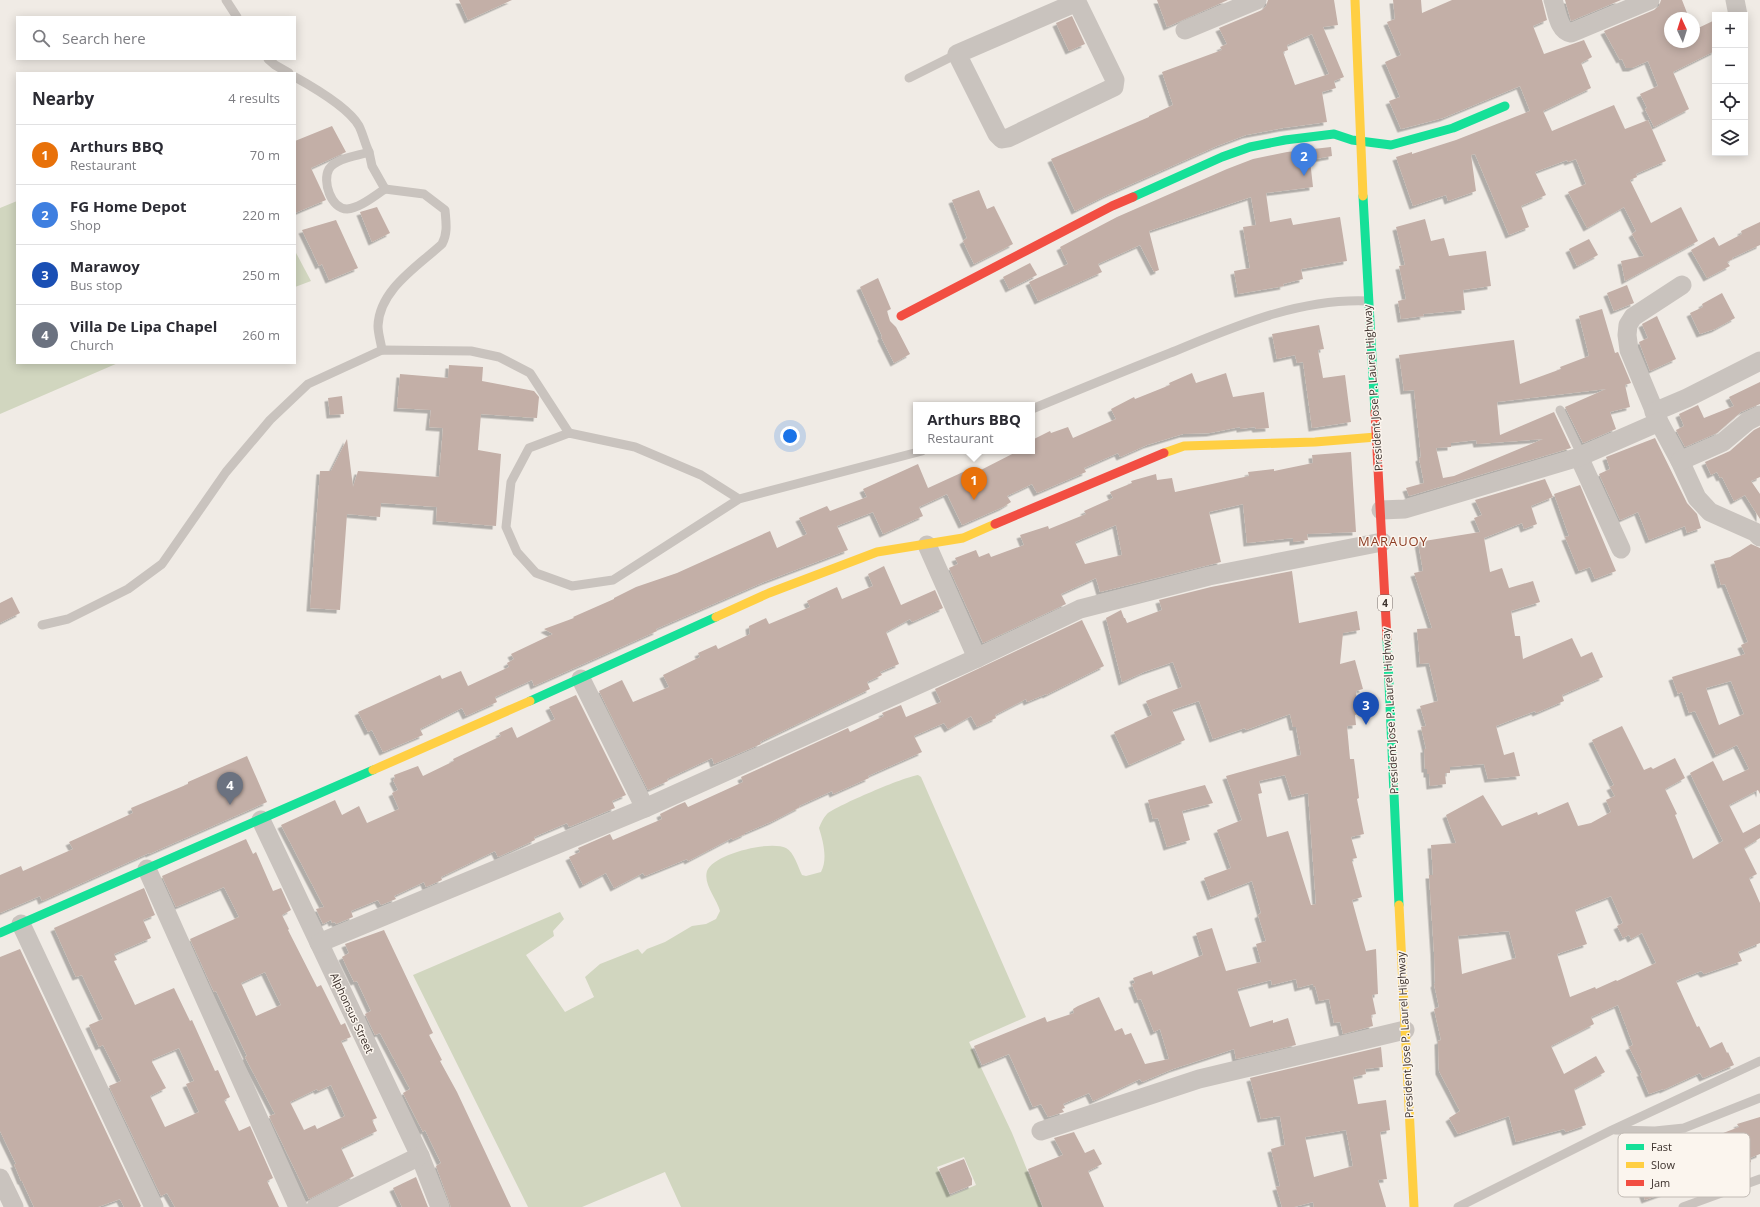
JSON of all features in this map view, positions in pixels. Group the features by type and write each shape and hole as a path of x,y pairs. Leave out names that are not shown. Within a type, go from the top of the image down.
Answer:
{"street":[{"path":"1185,30 1257,0"},
{"name":"President Jose P. Laurel Highway","path":"1355,0 1368,301 1381,510 1404,1030 1414,1207"},
{"path":"1553,0 1562,29 1571,33 1650,0"},
{"path":"1735,0 1737,12"},
{"path":"1076,1 1115,80 1114,87 1008,138 1002,139 997,134 957,54 1076,1"},
{"path":"901,316 1112,206 1222,157 1250,147 1334,134 1361,142 1391,145 1453,128 1505,106"},
{"path":"1682,285 1633,317 1628,325 1626,335 1629,350 1656,417 1680,461 1697,498 1710,512 1758,532"},
{"path":"1381,510 1405,509 1581,456 1656,417 1687,398 1760,361"},
{"path":"1680,461 1723,442 1748,421 1760,415"},
{"path":"0,933 581,679 769,593 877,552 963,538 1151,457 1184,446 1315,442 1376,437"},
{"path":"1581,456 1621,549"},
{"path":"319,943 645,808 977,658 1080,608 1209,576 1382,542"},
{"path":"927,545 977,658"},
{"path":"581,679 645,808"},
{"name":"Alphonsus Street","path":"261,820 420,1156 440,1207"},
{"path":"147,869 298,1207"},
{"path":"21,924 154,1207"},
{"path":"1041,1131 1199,1079 1404,1030"},
{"path":"316,1207 420,1156"},
{"path":"0,1178 14,1207"}],"lane":[{"path":"226,0 236,16"},
{"path":"909,78 957,54"},
{"path":"269,60 275,66 287,72"},
{"path":"296,77 341,107 358,125 372,166 385,189"},
{"path":"368,152 336,163 330,169 326,176 330,194 335,203 346,209 357,206 385,189 424,194 445,210 447,229 446,237 442,244 392,290 380,313 378,326 382,350"},
{"path":"1035,408 1244,322 1291,308 1348,300 1368,301"},
{"path":"42,625 68,619 128,589 162,564 226,472 270,420 308,384 382,350 471,351 499,357 530,373 569,434"},
{"path":"1560,410 1581,456"},
{"path":"739,499 701,475 635,447 569,434 529,448 511,482 506,527 517,552 536,573 572,586 613,580 739,499 913,453"},
{"path":"1458,1207 1612,1130 1760,1061"},
{"path":"1612,1130 1655,1131 1684,1128 1760,1098"},
{"path":"1750,1184 1760,1180"},
{"path":"1683,1207 1712,1197"}],"green space":[{"path":"16,201 16,364 116,364 0,414 0,208"},
{"path":"296,253 311,281 296,287"},
{"path":"918,775 921,777 1026,1017 969,1042 1012,1133 1042,1207 681,1207 665,1172 582,1207 528,1207 413,975 560,912 564,919 553,931 554,936 526,955 565,1012 594,997 585,977 600,964 638,949 642,954 647,949 665,942 692,926 706,924 716,919 720,911 706,876 711,865 730,854 743,850 756,847 778,846 789,850 796,860 802,875 806,876 821,872 824,856 819,828 827,814 857,798","holes":["964,1157 976,1185 950,1196 937,1167"]}],"building":[{"path":"459,0 512,0 468,20"},
{"path":"1157,0 1228,0 1167,27"},
{"path":"1268,0 1334,0 1338,25 1323,27 1344,77 1334,81 1336,88 1322,92 1327,122 1246,135 1217,146 1107,195 1075,211 1051,159 1149,117 1173,105 1162,72 1222,50 1220,47 1227,44 1219,28 1262,10 1266,6","holes":["1312,34 1329,74 1295,85 1283,52 1288,50 1287,45"]},
{"path":"1393,0 1421,0 1422,13 1452,0 1542,0 1547,20 1533,26 1544,54 1584,40 1592,57 1581,63 1591,88 1543,111 1552,131 1614,105 1625,129 1648,120 1666,161 1636,174 1637,177 1630,180 1651,223 1681,207 1698,241 1625,281 1621,261 1644,256 1632,234 1636,231 1624,207 1587,228 1568,192 1586,184 1576,159 1568,162 1567,160 1535,172 1546,195 1521,206 1529,227 1509,235 1475,154 1471,155 1476,191 1448,201 1446,195 1413,206 1396,157 1412,152 1412,154 1456,140 1530,111 1520,86 1443,118 1401,129 1389,101 1400,97 1385,62 1401,55 1387,22 1395,19"},
{"path":"1565,0 1621,0 1571,21"},
{"path":"1661,0 1682,0 1687,12 1664,12 1664,48 1700,48 1700,27 1712,21 1712,52 1673,72 1689,109 1654,127 1645,109 1647,108 1640,94 1658,86 1648,61 1632,68 1626,68 1604,31 1654,10 1659,6"},
{"path":"1072,16 1085,44 1069,51 1056,23"},
{"path":"332,126 346,152 311,168 326,200 296,213 296,141"},
{"path":"1331,147 1332,156 1310,160 1313,187 1266,193 1270,222 1291,218 1293,225 1340,217 1347,261 1301,269 1303,279 1283,284 1284,286 1238,294 1234,271 1250,268 1243,227 1256,225 1251,197 1149,231 1159,270 1154,272 1140,245 1098,264 1102,272 1038,301 1029,282 1068,264 1060,247 1117,217 1253,159 1287,152"},
{"path":"979,190 987,209 994,206 1013,244 974,264 963,241 967,238 952,200"},
{"path":"377,207 390,233 372,242 360,212"},
{"path":"1425,219 1431,241 1444,238 1449,256 1486,251 1491,286 1463,290 1465,310 1423,314 1424,316 1401,319 1398,301 1406,299 1399,266 1405,265 1396,227"},
{"path":"336,220 358,268 329,280 322,264 319,266 302,230"},
{"path":"1760,222 1760,245 1732,258 1733,259 1727,262 1730,266 1707,278 1691,250 1714,237 1719,246 1742,234 1741,231"},
{"path":"1589,239 1598,255 1577,266 1569,249"},
{"path":"1030,263 1037,275 1009,289 1003,277"},
{"path":"878,278 891,309 887,311 890,321 896,327 910,354 894,363 881,337 882,336 860,287"},
{"path":"1627,285 1634,303 1614,311 1607,293"},
{"path":"1722,293 1735,318 1715,329 1700,334 1690,313 1703,307 1702,304"},
{"path":"1602,309 1615,353 1618,352 1631,383 1625,385 1630,407 1610,412 1616,429 1583,443 1565,407 1606,389 1497,402 1500,435 1554,412 1571,448 1409,496 1406,488 1424,483 1419,458 1421,457 1414,390 1404,391 1399,355 1514,340 1520,384 1561,369 1560,367 1589,356 1579,316","holes":["1543,439 1454,476 1443,478 1436,448 1451,447 1451,443 1476,440 1477,444"]},
{"path":"1657,316 1676,359 1650,371 1639,342 1648,338 1642,324"},
{"path":"1319,325 1324,349 1318,350 1323,378 1345,375 1351,422 1312,428 1303,362 1297,363 1295,355 1277,359 1272,334"},
{"path":"449,365 483,367 482,381 534,391 539,397 537,418 481,414 478,450 501,454 496,526 436,521 437,507 381,503 380,517 347,514 340,610 310,608 320,471 331,471 347,439 353,487 358,471 439,477 443,428 429,427 431,410 397,408 400,374 448,378"},
{"path":"1192,373 1196,383 1226,373 1233,397 1264,392 1269,428 1256,429 1255,427 1240,429 1240,427 1210,433 1183,434 1147,445 1120,457 1118,453 1084,468 1086,472 1037,493 1032,484 1007,496 1011,502 1003,507 962,525 947,494 919,507 923,516 883,534 873,512 837,526 848,550 764,582 656,629 657,631 534,686 532,680 495,697 497,702 466,716 462,708 420,729 423,735 383,752 372,730 368,732 358,712 440,675 442,679 461,671 468,686 509,667 507,663 514,659 511,654 553,634 544,629 574,618 573,617 614,599 636,587 677,573 770,531 777,548 807,534 799,518 827,506 830,511 867,497 863,489 918,464 928,488 974,467 977,472 1012,454 1035,454 1035,438 1050,431 1051,433 1068,427 1073,438 1116,419 1111,409 1134,397 1135,399 1170,385 1169,383"},
{"path":"1760,382 1760,404 1741,412 1717,433 1685,447 1676,430 1684,426 1679,414 1698,405 1704,418 1734,406 1729,397"},
{"path":"342,396 344,414 330,415 328,398"},
{"path":"1760,427 1760,477 1751,481 1760,494 1760,519 1745,495 1734,501 1722,477 1720,478 1717,472 1711,475 1705,462 1730,451 1754,430"},
{"path":"1655,438 1687,503 1697,514 1701,528 1687,533 1685,526 1649,540 1638,512 1620,520 1599,474 1610,469 1606,457"},
{"path":"1351,452 1356,532 1307,534 1308,540 1293,542 1293,538 1247,543 1243,504 1209,512 1221,562 1100,592 1096,578 1061,594 1066,604 983,643 949,568 958,564 955,558 976,550 979,557 989,553 991,557 1024,545 1020,535 1048,526 1049,529 1086,514 1084,511 1113,498 1110,492 1132,483 1131,481 1156,474 1157,480 1172,478 1175,492 1249,476 1248,472 1274,469 1274,471 1313,463 1312,455","holes":["1116,525 1122,555 1085,564 1075,542"]},
{"path":"1545,479 1553,497 1531,506 1537,524 1524,529 1522,523 1484,538 1490,572 1502,568 1509,588 1533,581 1540,602 1511,611 1515,636 1520,636 1523,659 1572,638 1581,657 1592,652 1603,677 1562,695 1564,701 1536,713 1535,711 1496,726 1504,755 1514,752 1520,776 1488,779 1484,764 1450,767 1450,773 1445,773 1446,784 1430,786 1429,774 1427,774 1427,769 1425,769 1424,749 1426,749 1421,727 1426,726 1420,706 1438,701 1429,663 1420,664 1417,629 1432,628 1414,573 1423,571 1418,542 1480,532 1474,518 1482,515 1475,500"},
{"path":"1580,485 1616,571 1595,579 1590,567 1579,571 1565,537 1569,536 1554,494"},
{"path":"1751,544 1760,548 1760,794 1758,790 1729,805 1743,833 1760,824 1760,838 1744,848 1757,874 1749,878 1760,903 1760,943 1738,952 1742,961 1704,974 1701,971 1676,981 1697,1027 1699,1026 1710,1048 1722,1042 1734,1065 1703,1078 1700,1073 1663,1090 1649,1094 1640,1073 1642,1073 1629,1047 1633,1045 1618,1005 1591,1017 1594,1024 1551,1046 1564,1074 1596,1056 1605,1072 1574,1089 1586,1125 1566,1132 1564,1129 1516,1142 1509,1116 1458,1134 1449,1118 1460,1111 1439,1071 1438,1041 1441,1040 1434,1009 1439,1007 1434,984 1434,952 1429,875 1433,875 1431,845 1456,843 1446,815 1483,795 1502,826 1537,812 1538,815 1568,802 1578,826 1591,823 1611,812 1606,800 1615,796 1610,787 1614,785 1592,740 1622,726 1644,770 1651,767 1653,769 1675,758 1685,778 1665,789 1677,814 1675,815 1693,859 1723,841 1690,773 1713,761 1723,781 1749,769 1737,745 1716,755 1695,711 1689,713 1682,692 1678,694 1672,677 1745,654 1741,645 1748,642 1725,584 1721,585 1714,561 1730,557","holes":["1731,681 1744,714 1719,725 1706,688","1611,896 1623,923 1617,926 1623,938 1629,935 1631,939 1642,933 1656,963 1617,981 1616,980 1596,989 1595,987 1570,997 1557,954 1587,944 1575,910","1509,931 1516,958 1462,974 1458,936"]},
{"path":"884,566 901,605 935,590 943,608 912,622 910,619 886,632 899,664 880,672 882,675 867,682 870,689 760,742 761,744 714,764 712,758 667,779 668,781 648,790 599,691 622,680 633,702 669,687 663,675 700,657 698,653 716,645 718,649 750,634 749,626 766,618 769,624 810,607 807,601 837,587 842,599 873,586 868,574"},
{"path":"1292,571 1299,623 1357,611 1360,630 1343,633 1340,664 1355,660 1363,689 1356,691 1358,714 1355,715 1356,725 1347,726 1350,759 1354,759 1359,798 1357,799 1364,834 1351,837 1357,858 1352,859 1352,861 1362,897 1352,900 1366,951 1376,949 1378,994 1372,995 1376,1014 1371,1015 1373,1026 1343,1034 1340,1022 1334,1023 1329,999 1319,1001 1315,986 1313,987 1313,984 1298,988 1296,979 1272,985 1271,980 1237,989 1250,1027 1273,1020 1273,1023 1288,1018 1296,1045 1236,1059 1234,1049 1173,1069 1142,1082 1140,1079 1093,1101 1089,1093 1063,1104 1065,1108 1062,1109 1064,1112 1048,1117 1041,1104 1033,1107 1009,1054 982,1065 974,1046 1045,1017 1047,1022 1074,1013 1073,1009 1099,997 1115,1031 1122,1028 1125,1035 1131,1033 1145,1064 1169,1059 1160,1029 1154,1032 1141,999 1138,1000 1132,984 1135,983 1133,978 1152,971 1153,975 1203,955 1196,933 1212,928 1226,971 1261,962 1256,944 1266,941 1258,915 1261,913 1252,881 1211,897 1204,878 1231,868 1217,830 1242,820 1226,776 1301,755 1296,727 1293,727 1290,714 1246,730 1245,728 1213,739 1199,701 1172,710 1185,740 1129,765 1114,732 1152,715 1146,701 1182,687 1173,662 1144,672 1122,682 1106,618 1121,610 1127,623 1162,610 1159,600 1211,587","holes":["1285,775 1292,797 1308,793 1316,904 1311,905 1288,831 1267,837 1258,794 1262,793 1259,781"]},
{"path":"12,597 20,613 0,623 0,603"},
{"path":"1082,620 1104,666 1046,695 1027,702 1026,699 995,715 996,718 977,727 971,716 948,729 944,723 914,736 922,752 868,776 869,778 833,794 832,791 799,806 800,807 773,821 732,840 732,838 688,861 687,859 645,876 643,873 614,888 606,873 583,885 569,857 580,852 578,848 610,834 613,840 662,819 660,814 678,805 685,802 688,807 743,782 741,777 848,728 850,732 884,716 882,713 901,705 906,717 941,702 935,689"},
{"path":"576,695 626,795 612,801 615,808 569,827 567,823 534,837 535,840 498,857 495,851 441,877 442,880 426,887 424,882 394,896 396,899 381,905 378,900 351,911 353,917 336,924 335,922 332,923 331,920 323,924 316,909 324,907 281,825 335,800 342,815 359,806 367,823 399,809 392,793 398,790 393,780 395,778 394,775 418,766 423,776 454,761 453,759 501,736 499,733 512,727 517,738 555,719 549,707"},
{"path":"247,756 267,802 42,901 40,896 0,913 0,875 21,866 23,871 73,849 69,842 133,813 131,808 188,784 188,782"},
{"path":"1205,785 1213,803 1182,811 1190,840 1167,847 1158,818 1153,819 1148,800"},
{"path":"246,839 253,854 256,852 273,891 281,888 291,910 282,915 289,929 288,930 317,987 321,985 341,1025 345,1023 351,1037 341,1041 377,1118 372,1120 377,1131 341,1148 354,1176 309,1199 269,1116 275,1114 245,1057 247,1056 216,991 214,992 190,939 239,917 224,887 176,907 162,876","holes":["265,972 281,1005 256,1016 241,983","331,1085 345,1116 317,1129 315,1125 304,1130 290,1102 317,1089 318,1091"]},
{"path":"144,888 155,915 143,920 151,938 114,954 117,960 114,961 135,1005 174,988 190,1021 192,1020 215,1071 218,1070 230,1097 224,1100 239,1131 250,1126 273,1178 267,1181 279,1207 175,1207 167,1193 161,1196 109,1086 121,1081 103,1045 99,1047 89,1025 103,1019 82,975 76,977 54,928","holes":["179,1048 194,1081 186,1084 199,1112 165,1127 150,1096 166,1088 152,1062 153,1059"]},
{"path":"384,930 433,1033 429,1035 442,1060 440,1061 457,1092 511,1207 451,1207 436,1166 441,1163 425,1130 423,1132 403,1093 410,1089 380,1033 375,1035 365,1014 371,1011 357,981 354,982 342,957 349,953 345,944"},
{"path":"20,949 141,1206 140,1207 124,1207 120,1199 98,1207 34,1207 21,1181 14,1164 16,1164 0,1131 0,957"},
{"path":"1381,1047 1383,1067 1365,1069 1366,1074 1353,1077 1358,1104 1386,1100 1390,1130 1380,1132 1387,1179 1378,1180 1386,1207 1314,1207 1313,1202 1294,1207 1282,1207 1276,1187 1280,1186 1271,1149 1285,1145 1280,1116 1261,1119 1250,1078","holes":["1346,1130 1353,1166 1314,1177 1305,1137"]},
{"path":"1760,1117 1760,1154 1750,1158 1750,1133 1723,1133 1739,1127 1737,1124"},
{"path":"1074,1132 1085,1153 1094,1149 1102,1164 1088,1171 1104,1207 1043,1207 1028,1169 1063,1155 1054,1138"},
{"path":"964,1159 972,1179 972,1185 950,1194 939,1169"},
{"path":"416,1177 428,1207 402,1207 393,1188"},
{"path":"1644,1197 1653,1197 1645,1200"}],"traffic: fast":[{"path":"1133,197 1222,157 1250,147 1285,140 1334,134 1352,140 1391,145 1453,128 1505,106"},
{"path":"1363,196 1375,412"},
{"path":"530,701 716,617"},
{"path":"1387,639 1399,905"},
{"path":"0,933 373,770"}],"traffic: slow":[{"path":"1355,0 1363,196"},
{"path":"1164,453 1184,446 1315,442 1376,437"},
{"path":"716,617 769,593 877,552 963,538 995,524"},
{"path":"373,770 530,701"},
{"path":"1399,905 1414,1207"}],"traffic: jam":[{"path":"901,316 1112,206 1133,197"},
{"path":"1375,412 1387,639"},
{"path":"995,524 1164,453"}],"place":[{"name":"FG Home Depot","path":"1304,176"},
{"name":"Arthurs BBQ","path":"974,500"},
{"name":"Marawoy","path":"1366,725"},
{"name":"Villa De Lipa Chapel","path":"230,805"}],"district":[{"name":"MARAUOY","path":"1393,541"}]}
